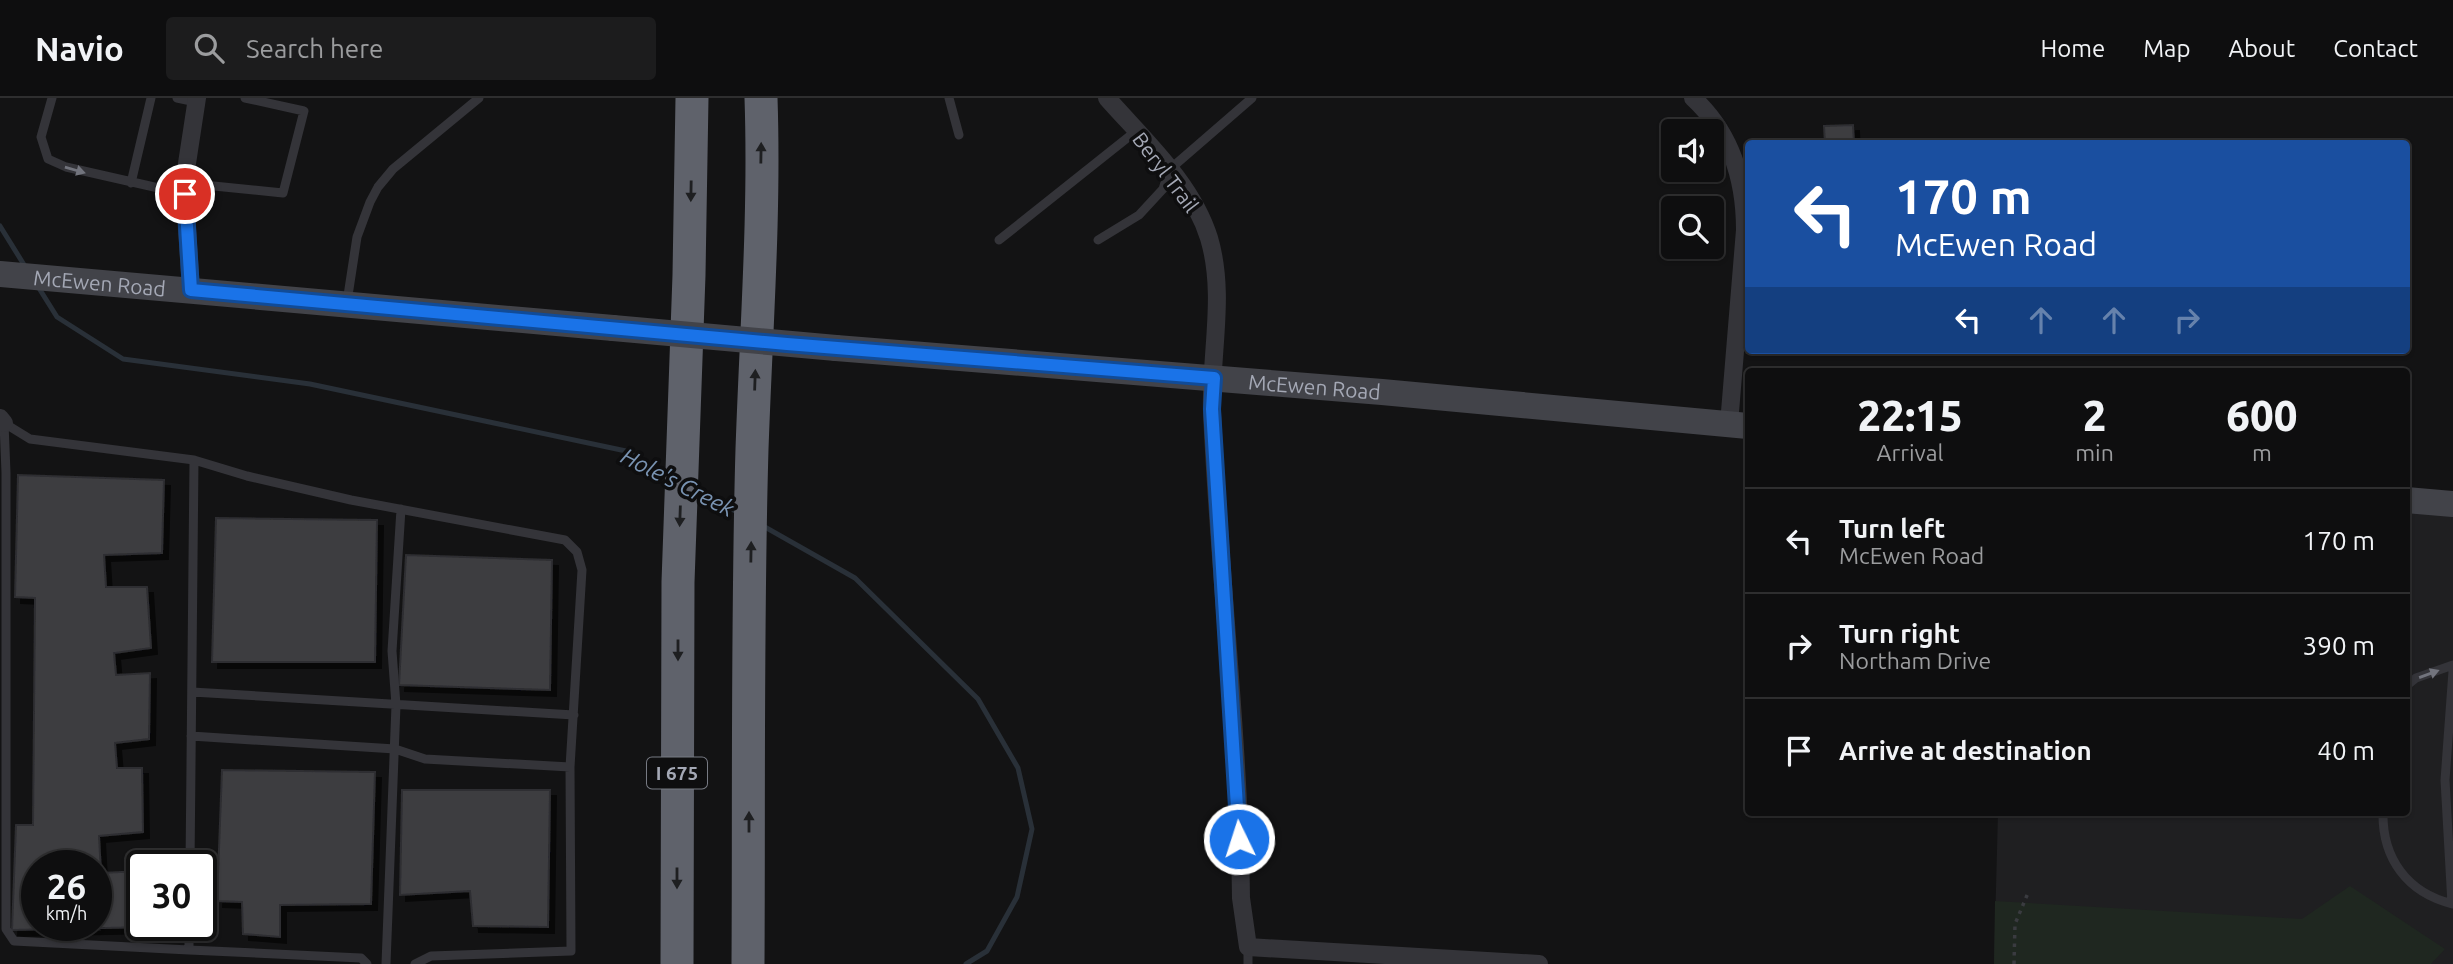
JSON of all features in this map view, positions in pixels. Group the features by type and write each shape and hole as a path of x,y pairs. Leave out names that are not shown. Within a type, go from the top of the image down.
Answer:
{"highway":[{"name":"I 675","path":"677,964 678,582 692,98"},
{"path":"748,964 749,620 752,448 759,292 761,98"}],"street":[{"name":"Beryl Trail","path":"1108,98 1188,193 1209,239 1216,272 1212,409 1241,898 1248,956"},
{"path":"1693,98 1716,123 1731,148 1745,205 1739,425"},
{"path":"191,290 184,189 196,100"},
{"name":"McEwen Road","path":"0,274 1739,425"},
{"path":"2410,500 2453,504"},
{"path":"1248,956 1539,964"}],"lane":[{"path":"51,98 41,137 48,159 66,167 131,183 184,189 283,193 304,111 245,98"},
{"path":"131,183 151,98"},
{"path":"177,98 196,100"},
{"path":"347,304 357,237 378,187 393,169 480,98"},
{"path":"949,98 959,135"},
{"path":"1098,240 1139,215 1163,189 1169,170 1252,98"},
{"path":"999,240 1136,131"},
{"path":"2,421 30,439 194,460 260,479 565,540 577,552 582,570 570,767 571,951 431,956 415,964"},
{"path":"2,421 6,473 6,929 14,941 360,958 367,964"},
{"path":"190,850 194,460"},
{"path":"386,964 396,705 391,651 401,509"},
{"path":"2410,683 2416,678 2453,665"},
{"path":"2383,816 2386,846 2394,864 2421,890 2452,904 2445,780 2453,671"},
{"path":"192,692 574,715"},
{"path":"191,736 394,749 425,759 570,767"},
{"path":"189,941 189,950"}],"path":[{"path":"2014,964 2015,924 2028,892"}],"shaded area":[{"path":"2410,500 2453,504 2453,964 1994,964 1998,816 2410,816"},
{"path":"2350,886 2445,949 2431,964 1994,964 1995,901 2302,919"}],"building":[{"path":"1853,125 1854,140 1825,140 1824,126"},
{"path":"18,475 164,480 162,553 104,555 106,587 147,587 151,648 114,653 116,675 150,673 149,739 115,743 117,768 142,768 143,832 99,836 100,850 21,850 21,930 12,930 16,825 33,825 35,598 15,597"},
{"path":"216,518 377,520 375,662 212,662"},
{"path":"406,555 552,560 550,690 399,685"},
{"path":"222,770 375,772 371,904 280,905 280,937 243,934 242,902 217,901"},
{"path":"402,790 550,790 548,927 473,926 470,891 400,895"},
{"path":"112,872 126,872 126,928 112,928"}],"waterway":[{"name":"Hole's Creek","path":"0,226 26,268"},
{"name":"Hole's Creek","path":"37,285 57,317 123,359 310,384 626,451 671,476"},
{"name":"Hole's Creek","path":"692,487 739,513"},
{"name":"Hole's Creek","path":"763,526 855,578 978,699 1018,768 1032,829 1017,897 987,951 966,964"}],"route":[{"path":"185,194 191,290 787,344 1214,378 1212,409 1239,839"}]}
